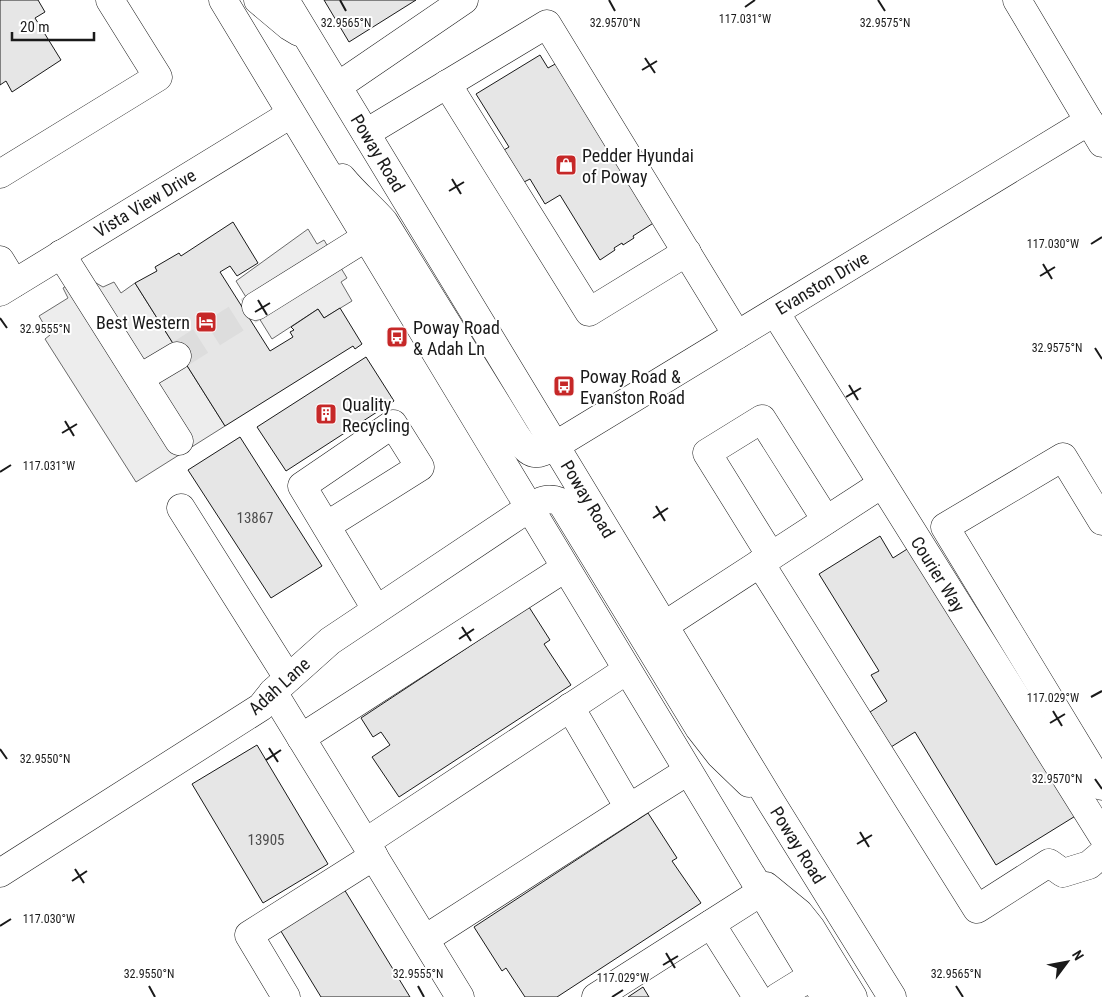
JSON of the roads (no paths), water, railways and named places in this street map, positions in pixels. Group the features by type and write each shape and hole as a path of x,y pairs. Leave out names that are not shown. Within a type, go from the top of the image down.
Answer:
{"main road":[{"path":"0,174 158,77 110,0"},
{"path":"223,0 290,114 819,987 778,997"},
{"path":"258,0 289,26 307,36"},
{"name":"Poway Road","path":"285,0 771,802 892,997"},
{"path":"338,86 464,0"},
{"path":"1017,0 1095,132"},
{"path":"366,132 547,24 737,335"},
{"path":"447,84 589,312 687,252"},
{"name":"Vista View Drive","path":"7,287 290,114"},
{"name":"Evanston Drive","path":"290,114 356,195 371,207 384,222 516,437 525,449 541,454 775,312 1095,132"},
{"path":"256,306 365,238"},
{"path":"62,254 179,441"},
{"path":"0,260 7,287"},
{"name":"Courier Way","path":"775,312 1102,835"},
{"path":"140,378 176,356"},
{"path":"826,520 762,420 707,453 766,560 977,909 1049,862 1063,873 1089,865 1102,854"},
{"path":"911,530 944,527 1063,456 1102,521"},
{"path":"665,625 882,484"},
{"name":"Adah Lane","path":"0,872 261,706 280,685 330,641 529,508 542,500 551,498 562,502 710,743 720,756 771,802"},
{"path":"181,508 280,685 301,738 459,997"},
{"path":"326,526 376,609"},
{"path":"944,527 1102,786"},
{"path":"301,738 565,568"},
{"path":"286,997 249,935 570,707 627,670"},
{"path":"570,707 629,808"},
{"path":"425,939 688,771"},
{"path":"596,997 711,924 755,882"},
{"path":"755,882 799,913 811,928 853,997"},
{"path":"711,924 757,997"}],"tunnel":[{"path":"177,356 256,306"}],"place":[{"name":"Pedder Hyundai of Poway","path":"566,165"},
{"name":"Best Western","path":"206,322"},
{"name":"Poway Road & Adah Ln","path":"397,337"},
{"name":"Poway Road & Evanston Road","path":"564,386"},
{"name":"Quality Recycling","path":"326,414"}]}
